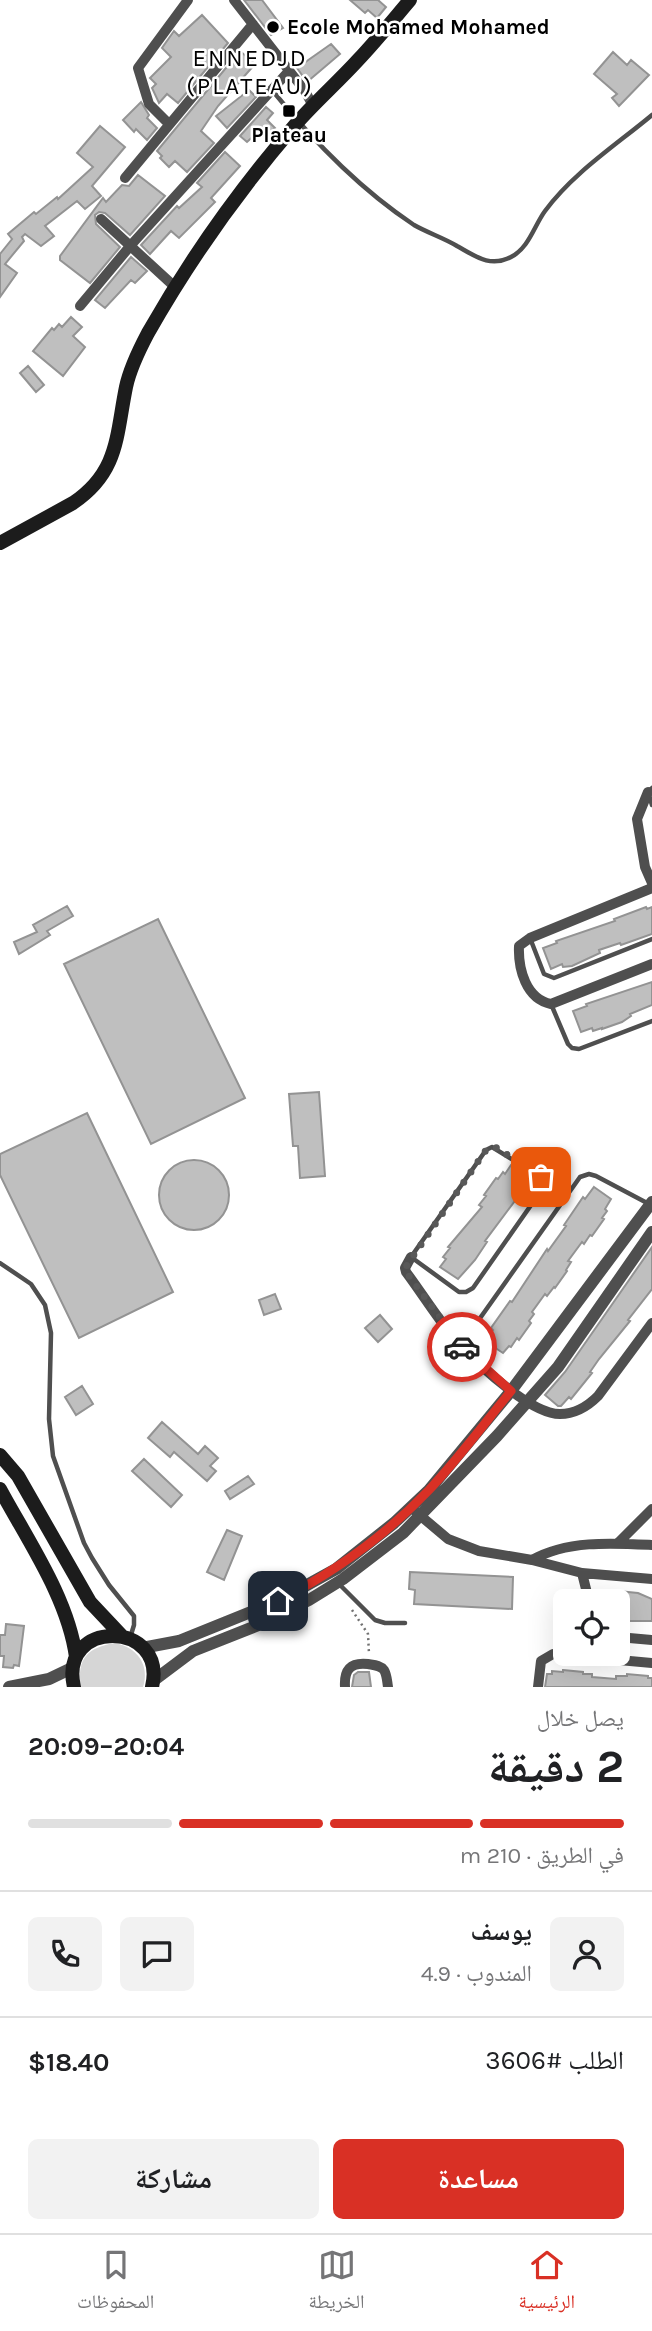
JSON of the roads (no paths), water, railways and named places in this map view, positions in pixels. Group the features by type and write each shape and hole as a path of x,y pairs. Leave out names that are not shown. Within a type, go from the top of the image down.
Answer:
{"main road":[{"path":"0,543 73,503 85,495 103,475 115,450 132,367 175,286 241,192 298,122 358,61 410,0"},
{"path":"0,1455 18,1476 82,1589 98,1612 126,1637 142,1647 152,1663 152,1684"},
{"path":"0,1489 69,1623 74,1687"},
{"path":"60,1601 82,1589"},
{"path":"74,1662 84,1646 95,1639 108,1635 126,1637"}],"street":[{"path":"169,124 149,104 138,68 188,0"},
{"path":"234,0 305,91 313,106"},
{"path":"125,178 253,23"},
{"path":"80,306 131,245 288,72"},
{"path":"101,219 175,286"},
{"path":"650,790 637,818 645,867 652,886 530,938 519,946 518,960 524,980 534,995 543,1003 551,1004 652,964"},
{"path":"376,1547 429,1490 511,1391 651,1203"},
{"path":"152,1684 187,1654 285,1612 337,1579 376,1547 420,1517 527,1403 568,1355 652,1232"},
{"path":"411,1257 405,1268 406,1272 460,1345 527,1403 558,1414 575,1412 588,1406 652,1323"},
{"path":"411,1507 441,1534 463,1546 582,1573 652,1579"},
{"path":"618,1543 652,1509"},
{"path":"532,1560 552,1551 618,1543 652,1545"},
{"path":"582,1573 586,1589"},
{"path":"142,1647 178,1641 337,1579"},
{"path":"630,1638 652,1640"},
{"path":"538,1687 541,1661 553,1654 652,1663"},
{"path":"9,1687 49,1679 74,1662"},
{"path":"345,1687 345,1674 349,1667 356,1664 379,1666 383,1670 388,1687"}],"lane":[{"path":"272,90 298,122 362,186 416,226 477,259 488,261 511,257 526,246 546,210 573,180 652,115"},
{"path":"650,790 652,805"},
{"path":"530,938 544,974 554,978 652,939"},
{"path":"551,1004 572,1048 579,1049 652,1021"},
{"path":"497,1148 541,1177 543,1188 473,1288 459,1292 411,1257 486,1150 497,1148"},
{"path":"460,1345 580,1177 589,1174 651,1203"},
{"path":"0,1263 31,1284 48,1313 51,1333 49,1419 53,1456 92,1558 134,1616 134,1625 126,1637"},
{"path":"337,1579 375,1620 405,1623"}],"place":[{"name":"Ecole Mohamed Mohamed","path":"273,27"},
{"name":"Plateau","path":"289,111"}],"district":[{"name":"ENNEDJD (PLATEAU)","path":"250,72"}]}
